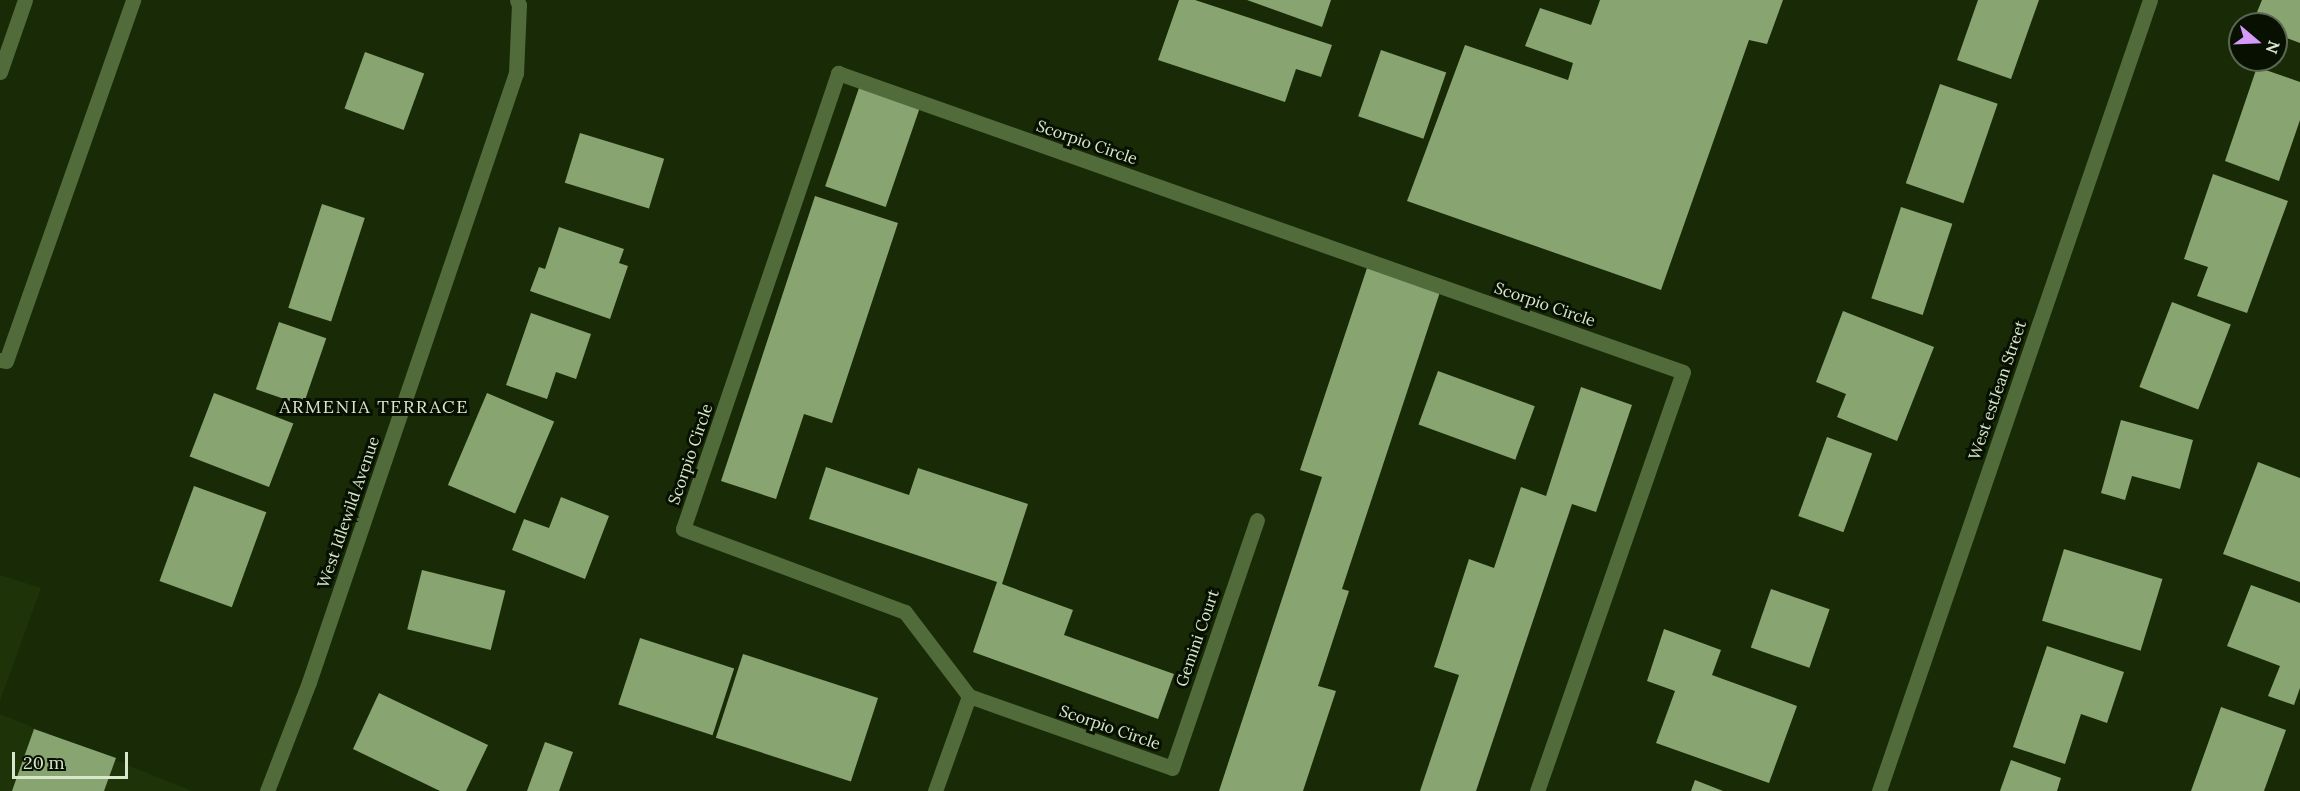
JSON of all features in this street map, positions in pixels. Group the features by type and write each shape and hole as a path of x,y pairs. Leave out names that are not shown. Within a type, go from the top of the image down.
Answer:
{"street":[{"path":"0,72 25,0"},
{"path":"0,360 6,361 133,0"},
{"name":"West Idlewild Avenue","path":"267,791 313,671 516,73 519,6 517,0"},
{"name":"West estJean Street","path":"1879,791 2150,0"},
{"name":"Scorpio Circle","path":"1172,768 969,696 905,612 683,529 838,74 1683,372 1537,791"},
{"name":"Gemini Court","path":"1172,768 1257,520"},
{"path":"935,791 969,696"}],"shaded area":[{"path":"0,575 41,588 0,701"},
{"path":"0,714 192,791 0,791"}],"building":[{"path":"1179,0 1195,0 1332,45 1321,77 1296,69 1285,102 1158,60"},
{"path":"1247,0 1331,0 1322,27"},
{"path":"1600,0 1783,0 1767,44 1749,40 1661,290 1407,201 1465,45 1568,80 1573,63 1525,46 1540,8 1591,25"},
{"path":"1978,0 2039,0 2011,79 1957,60"},
{"path":"2262,0 2300,0 2300,43 2288,38 2288,12 2257,12"},
{"path":"1381,50 1446,72 1423,139 1358,116"},
{"path":"365,52 424,74 404,130 344,108"},
{"path":"2255,72 2271,72 2300,82 2300,120 2279,181 2225,161"},
{"path":"1940,84 1998,104 1963,203 1906,183"},
{"path":"860,85 921,106 886,207 825,186"},
{"path":"580,133 664,159 649,208 565,183"},
{"path":"2213,174 2288,201 2247,313 2197,296 2208,267 2184,259"},
{"path":"815,196 898,223 832,423 804,414 776,499 721,481"},
{"path":"322,204 365,218 331,322 288,308"},
{"path":"1901,207 1952,224 1923,315 1871,298"},
{"path":"559,227 624,249 619,263 628,266 610,319 530,291 539,267 545,269"},
{"path":"1367,268 1440,292 1342,589 1349,591 1318,686 1336,691 1303,791 1219,791 1322,477 1300,470"},
{"path":"2172,302 2231,325 2198,410 2139,387"},
{"path":"1843,311 1934,347 1897,441 1837,417 1846,394 1816,382"},
{"path":"531,313 591,334 576,379 556,372 547,399 506,385"},
{"path":"279,322 326,338 303,405 256,389"},
{"path":"1438,371 1535,406 1515,460 1419,425"},
{"path":"1581,387 1632,405 1596,512 1572,504 1476,791 1420,791 1459,675 1434,667 1469,559 1494,568 1521,487 1546,496"},
{"path":"214,393 293,423 269,487 190,456"},
{"path":"487,393 554,422 515,514 448,485"},
{"path":"2121,420 2193,440 2180,489 2132,476 2125,500 2101,493"},
{"path":"1827,437 1872,453 1843,532 1798,516"},
{"path":"2258,462 2300,478 2300,582 2223,554"},
{"path":"826,467 909,495 918,468 1028,504 1002,584 1073,610 1064,635 1174,674 1158,719 973,652 997,582 809,519"},
{"path":"194,486 266,512 232,607 159,581"},
{"path":"561,497 609,516 585,579 512,550 524,519 549,528"},
{"path":"2064,549 2162,579 2141,651 2042,621"},
{"path":"422,570 505,591 491,650 407,629"},
{"path":"2251,585 2300,603 2300,688 2294,705 2268,696 2280,666 2227,646"},
{"path":"1771,589 1830,609 1809,668 1751,648"},
{"path":"1664,629 1721,650 1712,675 1797,706 1769,783 1656,743 1675,691 1647,681"},
{"path":"640,638 734,669 713,735 618,705"},
{"path":"2047,646 2124,672 2107,723 2081,714 2065,764 2013,747"},
{"path":"743,654 878,698 851,782 716,738"},
{"path":"379,693 488,745 466,791 440,791 353,749"},
{"path":"2221,707 2286,730 2264,791 2191,791"},
{"path":"34,729 116,758 104,791 12,791"},
{"path":"545,742 573,752 559,791 527,791"},
{"path":"2011,760 2061,778 2057,791 2000,791"},
{"path":"1695,780 1723,791 1691,791"}],"district":[{"name":"ARMENIA TERRACE","path":"374,407"}]}
